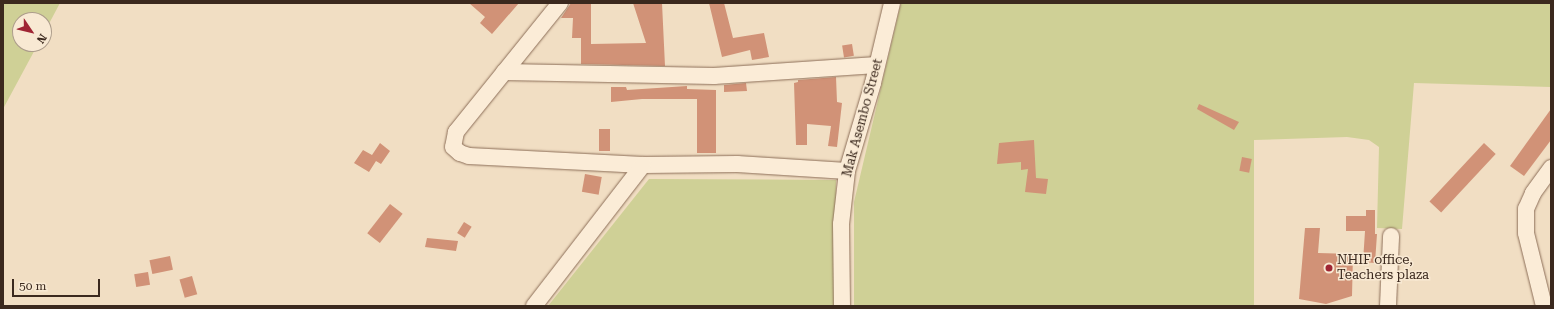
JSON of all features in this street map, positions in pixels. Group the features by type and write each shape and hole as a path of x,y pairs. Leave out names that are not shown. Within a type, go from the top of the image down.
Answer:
{"street":[{"path":"560,3 456,132 453,148 460,153 469,156 643,165 737,164 847,170"},
{"name":"Mak Asembo Street","path":"842,306 841,224 847,170 877,65 892,3"},
{"path":"504,72 714,76 877,65"},
{"path":"534,306 643,165"},
{"path":"1544,306 1526,233 1526,209 1533,193 1551,168"},
{"path":"1388,306 1391,236"}],"green space":[{"path":"3,3 60,3 52,18 52,12 12,12 12,52 34,52 3,109"},
{"path":"901,3 1551,3 1551,87 1414,83 1402,229 1377,228 1379,147 1369,140 1347,137 1254,140 1254,306 854,306 854,202"},
{"path":"649,179 836,180 835,306 548,306"}],"building":[{"path":"469,3 519,3 492,34 480,23 485,17"},
{"path":"571,3 591,3 591,44 646,43 633,3 662,3 665,66 581,64 581,38 572,38 573,18 561,18"},
{"path":"709,3 724,3 733,38 764,33 769,57 752,60 750,50 722,57"},
{"path":"852,44 854,56 844,57 842,46"},
{"path":"836,77 837,102 842,103 837,147 828,146 831,126 807,124 807,145 796,145 794,83 798,82 798,80"},
{"path":"746,83 747,91 724,92 724,85"},
{"path":"687,86 687,89 716,90 716,153 697,153 697,99 642,99 611,102 611,87 626,87 627,90"},
{"path":"1199,104 1239,122 1234,130 1197,109"},
{"path":"1551,109 1551,140 1524,176 1510,166"},
{"path":"599,129 610,129 610,151 599,151"},
{"path":"1034,140 1036,178 1048,179 1046,194 1025,192 1028,169 1021,170 1021,162 997,164 999,143"},
{"path":"380,143 390,151 381,164 376,161 369,172 354,163 363,150 372,155"},
{"path":"1484,143 1496,154 1441,212 1429,202"},
{"path":"1242,157 1252,159 1249,173 1239,171"},
{"path":"585,174 602,177 599,195 582,192"},
{"path":"390,204 403,214 380,243 367,233"},
{"path":"1366,210 1375,210 1375,234 1377,234 1375,263 1363,262 1365,231 1346,231 1346,216 1366,216"},
{"path":"464,222 472,227 465,238 457,233"},
{"path":"1305,228 1320,228 1318,253 1353,254 1352,296 1326,304 1299,299"},
{"path":"427,238 458,241 456,251 425,247"},
{"path":"170,256 173,270 152,274 149,260"},
{"path":"148,272 150,285 136,287 134,274"},
{"path":"192,276 197,294 185,298 180,280"}],"place":[{"name":"NHIF office, Teachers plaza","path":"1329,268"}]}
